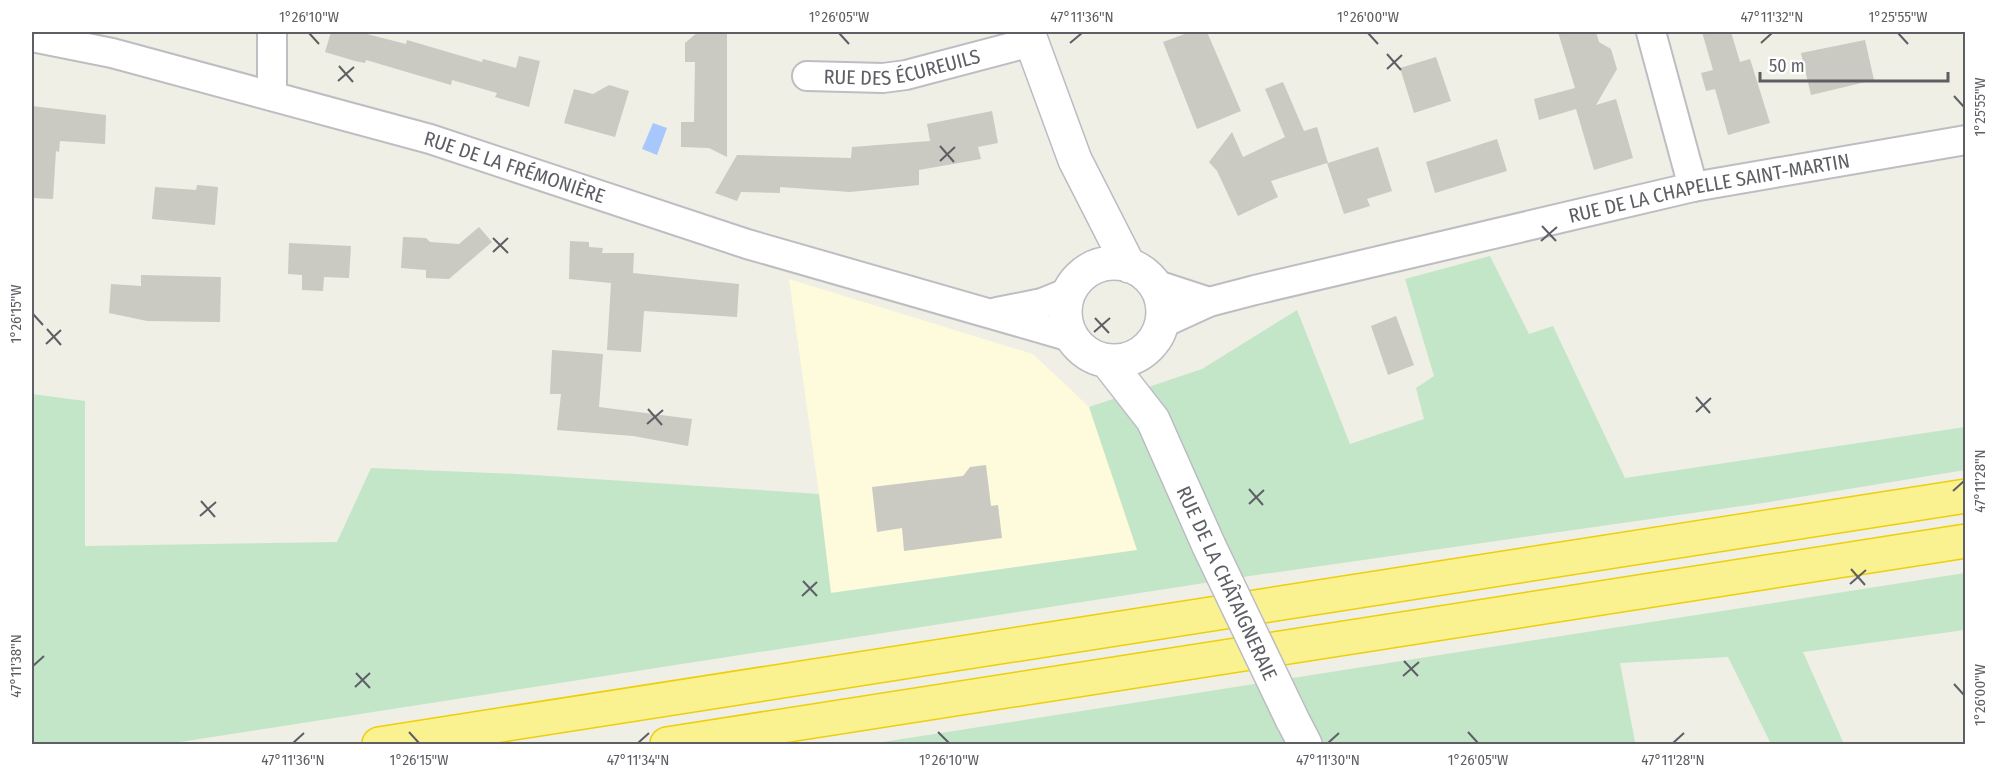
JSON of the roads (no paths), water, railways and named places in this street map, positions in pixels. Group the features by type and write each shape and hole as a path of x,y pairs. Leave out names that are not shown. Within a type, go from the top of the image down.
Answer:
{"highway":[{"path":"379,744 1965,496"},
{"path":"667,744 1965,541"}],"street":[{"path":"272,32 272,96"},
{"path":"1651,32 1693,187"},
{"name":"RUE DE LA FRÉMONIÈRE","path":"32,37 112,52 430,140 747,244 1071,337"},
{"name":"RUE DES ÉCUREUILS","path":"807,76 882,78 906,75 1029,37"},
{"name":"RUE DE LA CHÂTAIGNERAIE","path":"1029,37 1075,160 1098,208 1141,275 1160,296 1155,335 1154,420"},
{"name":"RUE DE LA CHAPELLE SAINT-MARTIN","path":"1155,335 1209,302 1693,187 1965,140"},
{"path":"1091,269 1098,208"},
{"path":"1071,337 1066,322 1065,307 1069,292 1091,269 1116,263 1209,302"},
{"name":"RUE DE LA FRÉMONIÈRE","path":"992,313 1042,303 1069,292"},
{"path":"1107,361 1122,361 1137,356 1155,335"},
{"name":"RUE DE LA CHÂTAIGNERAIE","path":"1071,337 1080,348 1093,357 1107,361 1154,420 1209,546 1299,732"}],"water":[{"path":"653,123 667,128 657,155 642,149"}]}
